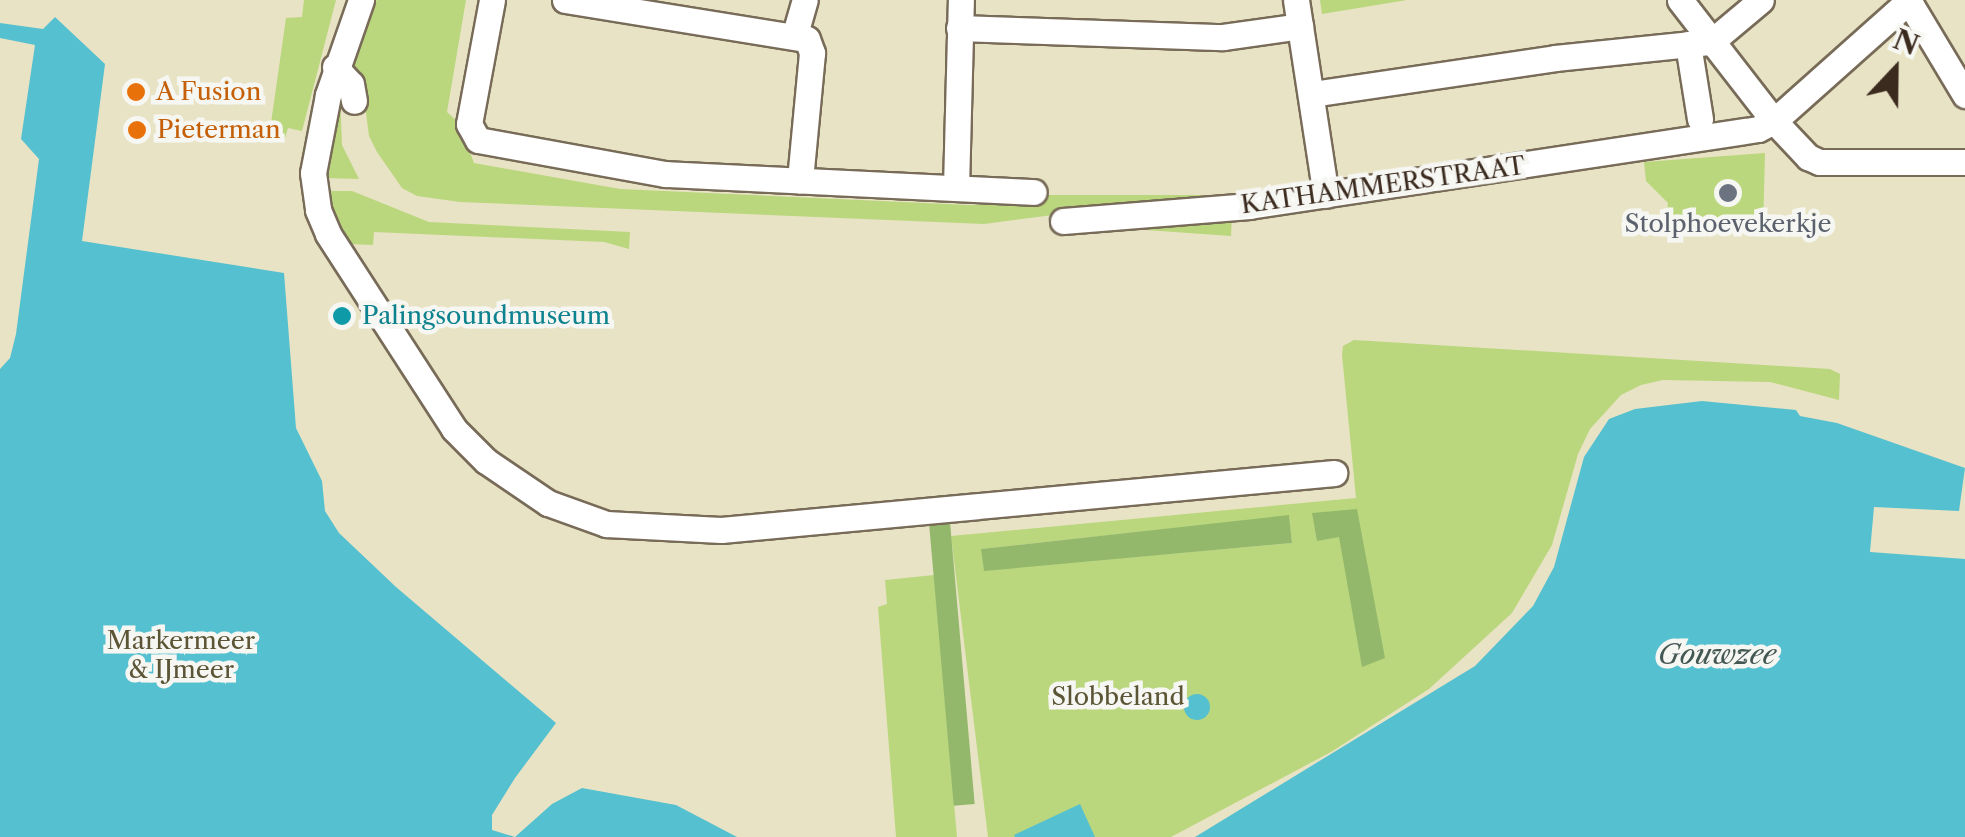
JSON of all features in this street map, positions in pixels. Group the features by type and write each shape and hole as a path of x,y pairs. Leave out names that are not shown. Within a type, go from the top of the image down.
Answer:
{"street":[{"path":"362,0 335,67 314,164 315,202 328,234 454,429 520,487 579,516 648,529 721,530 1334,473"},
{"path":"492,0 470,131 486,142 632,170 1034,192"},
{"path":"565,0 640,7 806,38 812,52 800,180"},
{"path":"795,34 804,0"},
{"path":"956,188 961,0"},
{"path":"1296,0 1326,195"},
{"path":"1680,0 1699,43 1808,157 1820,162 1965,162"},
{"path":"1312,94 1699,43 1761,0"},
{"path":"1774,122 1909,0 1965,95"},
{"path":"959,28 1223,37 1300,26"},
{"path":"1699,43 1701,129"},
{"path":"335,67 351,84 354,101"},
{"name":"KATHAMMERSTRAAT","path":"1064,221 1326,195 1701,129 1758,129 1774,122"}],"green space":[{"path":"304,0 336,0 302,131 288,128 285,138 269,137 286,18 302,17"},
{"path":"377,0 466,0 447,112 459,123 474,163 620,189 968,205 1044,203 1044,195 1208,195 984,224 460,202 417,196 402,188 377,152 369,136 362,82 352,69 353,39"},
{"path":"1320,0 1407,0 1322,14"},
{"path":"340,92 342,145 359,179 323,178"},
{"path":"1765,153 1763,231 1665,227 1668,203 1646,181 1644,162"},
{"path":"324,191 352,191 429,222 630,232 629,249 604,242 374,232 373,245 349,244 338,229"},
{"path":"1232,213 1231,236 1103,227"},
{"name":"Slobbeland","path":"1354,340 1830,369 1840,374 1839,400 1770,382 1663,380 1621,395 1590,429 1578,454 1552,545 1512,613 1429,689 1331,752 1171,837 988,837 951,536 1356,498 1343,346","holes":["1289,516 1292,543 984,570 982,549"]},
{"path":"1357,509 1385,658 1362,667 1339,537 1317,541 1312,513"},
{"path":"1289,515 1292,543 984,571 981,549"},
{"path":"950,522 975,804 954,806 929,524"},
{"path":"934,575 957,837 896,837 878,607 887,604 885,580"}],"water":[{"name":"Markermeer & IJmeer","path":"55,17 105,64 82,241 284,273 296,428 322,481 325,511 339,533 396,587 556,723 492,815 492,830 515,837 0,837 0,369 10,358 16,334 39,159 21,139 35,45 0,38 0,23 43,29"},
{"name":"Gouwzee","path":"1702,401 1796,410 1800,416 1837,423 1965,468 1959,511 1874,507 1870,552 1965,559 1965,837 1195,837 1475,666 1533,606 1554,567 1584,457 1609,419 1635,409"},
{"path":"1197,694 1206,698 1210,707 1206,716 1197,720 1188,716 1184,707 1188,698"},
{"path":"582,788 676,805 737,837 515,837 552,804"},
{"path":"1080,804 1095,837 1014,835"}],"place":[{"name":"A Fusion","path":"136,92"},
{"name":"Pieterman","path":"137,130"},
{"name":"Stolphoevekerkje","path":"1728,193"},
{"name":"Palingsoundmuseum","path":"342,316"}]}
